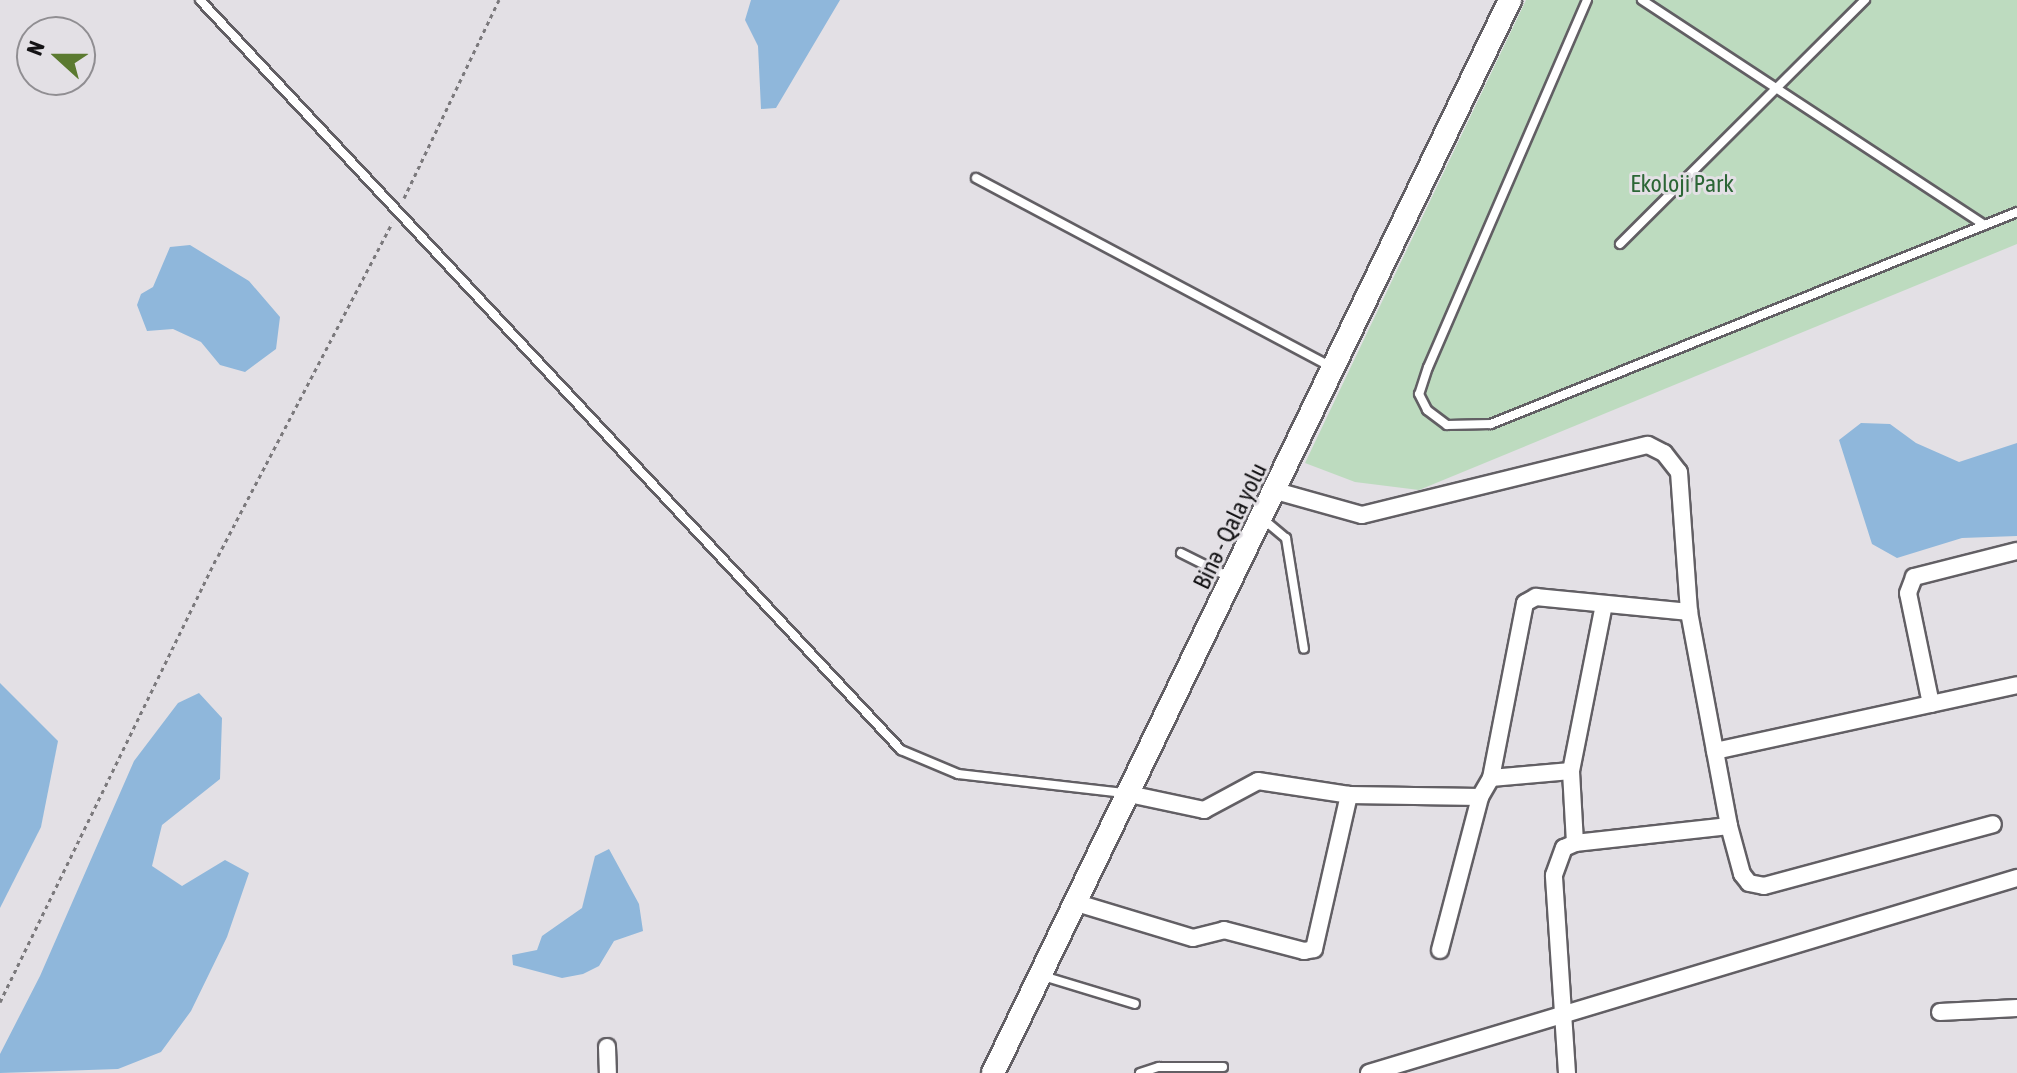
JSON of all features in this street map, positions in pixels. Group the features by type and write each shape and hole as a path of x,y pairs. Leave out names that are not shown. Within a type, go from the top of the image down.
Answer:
{"main road":[{"name":"Binə - Qala yolu","path":"993,1073 1335,369 1510,0"}],"street":[{"path":"1276,491 1362,515 1648,445 1664,453 1679,472 1689,612 1729,826 1742,874 1764,886 1993,824"},
{"path":"1931,704 1908,593 1914,577 2017,551"},
{"path":"1440,950 1480,797 1491,778 1525,603 1536,597 1689,612"},
{"path":"1575,843 1571,771 1604,605"},
{"path":"1715,751 2017,685"},
{"path":"1491,778 1571,771"},
{"path":"1129,794 1204,810 1258,781 1349,795 1480,797"},
{"path":"1077,903 1193,938 1224,930 1304,951 1314,949 1349,795"},
{"path":"1567,1073 1552,893 1557,860 1575,843 1729,826"},
{"path":"1369,1073 1391,1070 2017,878"},
{"path":"1940,1012 2017,1008"},
{"path":"607,1047 608,1073"}],"lane":[{"path":"200,0 901,750 958,774 1129,794"},
{"path":"1587,0 1419,394 1427,410 1447,425 1491,424 2017,212"},
{"path":"1642,0 1985,225"},
{"path":"1620,244 1865,0"},
{"path":"976,178 1335,369"},
{"path":"1262,518 1286,538 1304,649"},
{"path":"1181,553 1233,579"},
{"path":"1042,976 1135,1004"},
{"path":"1140,1073 1159,1067 1223,1067"}],"path":[{"path":"0,1002 218,556 398,211 499,0"}],"green space":[{"name":"Ekoloji Park","path":"1526,0 2017,0 2017,244 1419,490 1355,482 1305,463"}],"water":[{"path":"751,0 840,0 776,108 761,109 758,46 745,20"},
{"path":"190,245 249,281 280,317 276,349 245,372 220,365 201,342 173,329 147,331 137,305 141,294 153,287 170,247"},
{"path":"1861,423 1890,424 1916,443 1959,462 2017,443 2017,536 1962,538 1897,558 1872,544 1839,440"},
{"path":"0,683 58,741 41,827 0,908"},
{"path":"199,693 222,718 220,779 162,825 152,866 182,886 225,860 249,873 227,937 191,1011 161,1052 118,1069 0,1073 0,1054 40,976 134,761 178,703"},
{"path":"609,849 639,904 643,931 614,941 599,966 583,974 562,978 513,965 512,955 537,950 542,936 582,908 595,856"}]}
